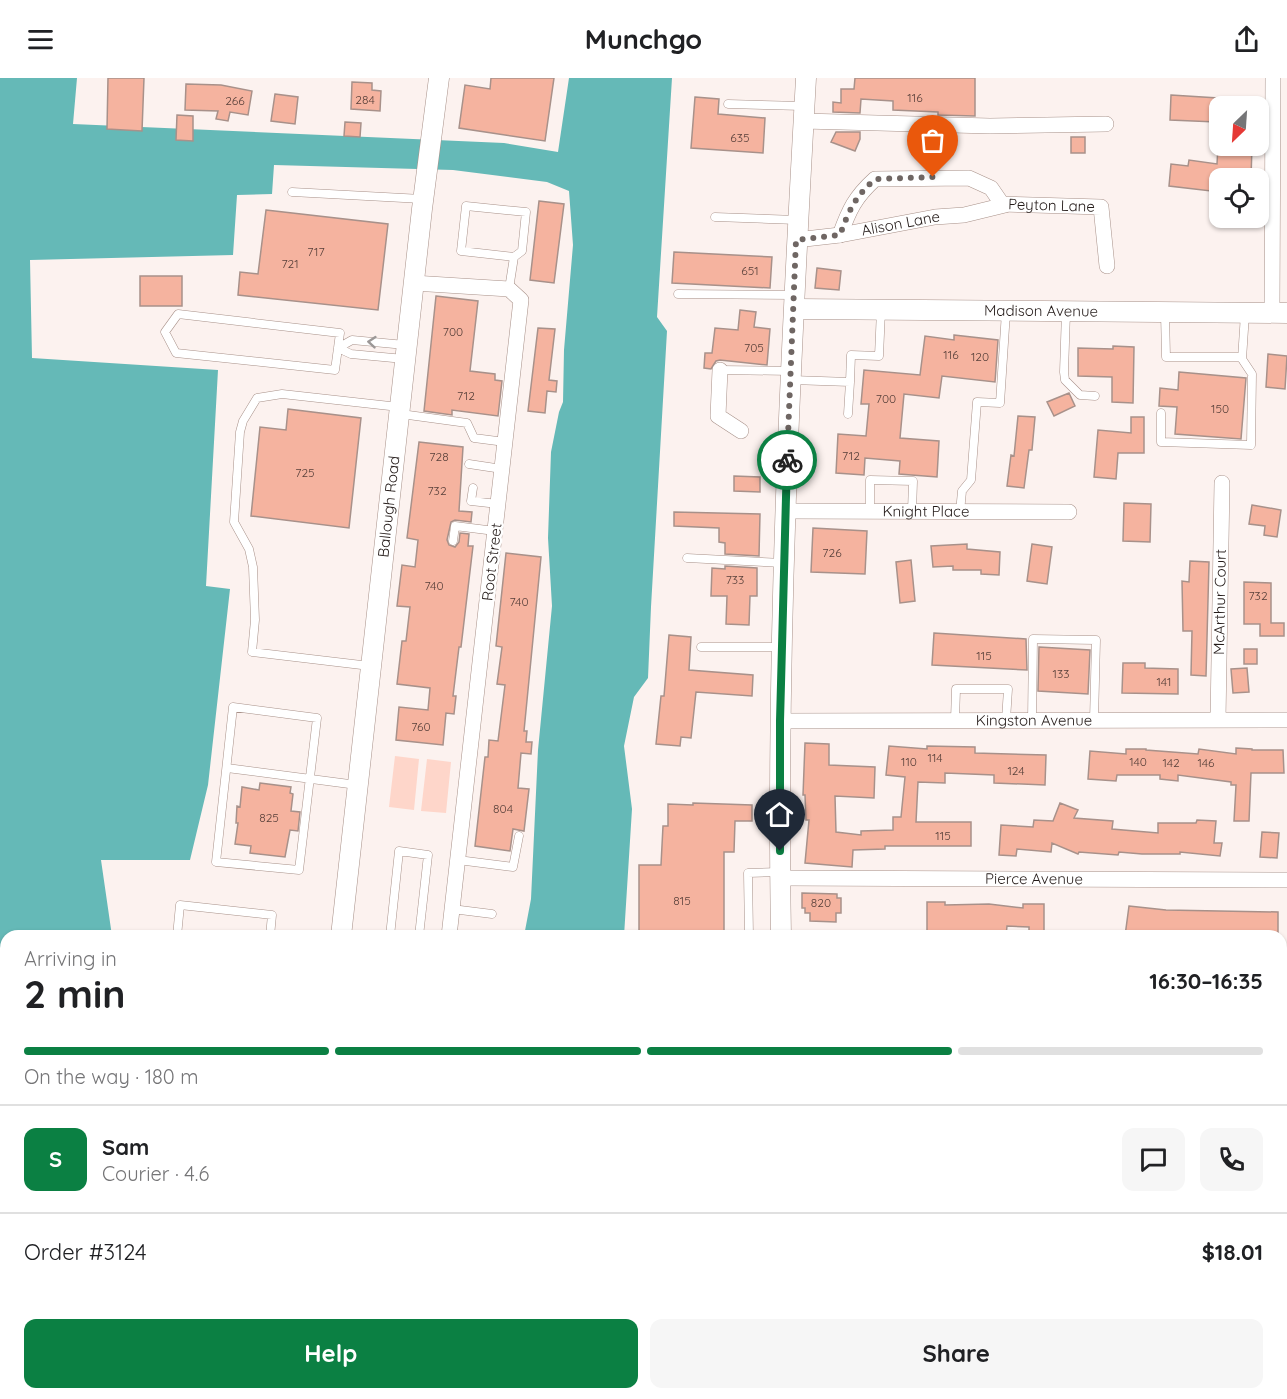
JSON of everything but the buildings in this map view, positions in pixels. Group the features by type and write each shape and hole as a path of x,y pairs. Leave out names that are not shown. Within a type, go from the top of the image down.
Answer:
{"street":[{"name":"Ballough Road","path":"342,930 423,199 439,78"},
{"path":"781,930 780,721 784,511 806,78"},
{"path":"1273,78 1279,313"},
{"path":"804,114 990,126 1106,124"},
{"name":"Peyton Lane","path":"840,235 849,209 860,193 875,179 969,178 991,188 1005,205 1101,207 1107,266"},
{"name":"Alison Lane","path":"796,240 964,215 1005,205"},
{"path":"414,283 509,289"},
{"name":"Root Street","path":"450,930 521,300 509,289"},
{"name":"Madison Avenue","path":"795,302 880,309 1279,313"},
{"path":"718,370 718,416 741,431"},
{"name":"McArthur Court","path":"1218,719 1222,483"},
{"name":"Knight Place","path":"784,511 1069,512"},
{"name":"Kingston Avenue","path":"780,721 1287,720"},
{"name":"Pierce Avenue","path":"780,875 1287,880"}],"lane":[{"path":"728,104 804,114"},
{"path":"292,192 423,199"},
{"path":"509,289 514,257 522,251 526,213 466,206 461,251 514,257"},
{"path":"715,218 797,220"},
{"path":"678,294 795,302"},
{"path":"848,414 851,355 879,356 880,309"},
{"path":"960,512 962,491 971,480 977,402 1000,403 1006,310"},
{"path":"1066,311 1065,380 1080,395 1095,396"},
{"path":"1161,413 1161,442 1251,445 1252,374 1241,357 1166,357 1165,312"},
{"path":"1242,359 1246,312"},
{"path":"178,314 340,333 338,348 335,370 176,353 165,332 178,314"},
{"path":"338,348 352,340 406,352"},
{"path":"338,348 351,354 406,352"},
{"path":"718,370 850,382"},
{"path":"371,666 252,652 255,620 253,567 249,549 234,522 240,432 243,421 257,398 282,394 467,423 474,438 505,442"},
{"path":"469,464 502,469"},
{"path":"870,512 870,480 913,481 912,512"},
{"path":"473,488 471,501 498,504"},
{"path":"453,542 455,526 495,531"},
{"path":"687,558 783,563"},
{"path":"1032,721 1033,639 1096,640 1094,720"},
{"path":"701,647 781,648"},
{"path":"956,720 956,689 1008,689 1006,720"},
{"path":"233,707 317,718 299,870 216,862 226,768 233,707"},
{"path":"226,768 358,785"},
{"path":"458,860 513,867 519,836"},
{"path":"391,930 399,851 428,855 420,930"},
{"path":"749,930 748,873 780,875"},
{"path":"178,930 180,905 272,915 271,930"},
{"path":"452,909 492,914"}],"shaded area":[{"path":"395,756 419,759 414,810 389,807"},
{"path":"427,759 451,762 446,813 421,811"}],"water":[{"path":"0,78 77,78 73,124 504,143 558,152 569,78 672,78 657,317 667,331 648,678 634,697 624,746 632,809 624,930 525,930 531,899 538,750 552,606 548,538 551,452 563,402 564,350 573,245 569,191 547,182 453,170 274,165 272,194 237,195 233,255 30,260 32,358 218,370 206,586 230,589 208,785 190,860 101,860 111,930 0,930"}],"way so far":[{"path":"787,460 795,309 796,240 840,235 849,209 860,193 875,179 933,177"}],"route":[{"path":"780,851 780,721 787,460"}]}
